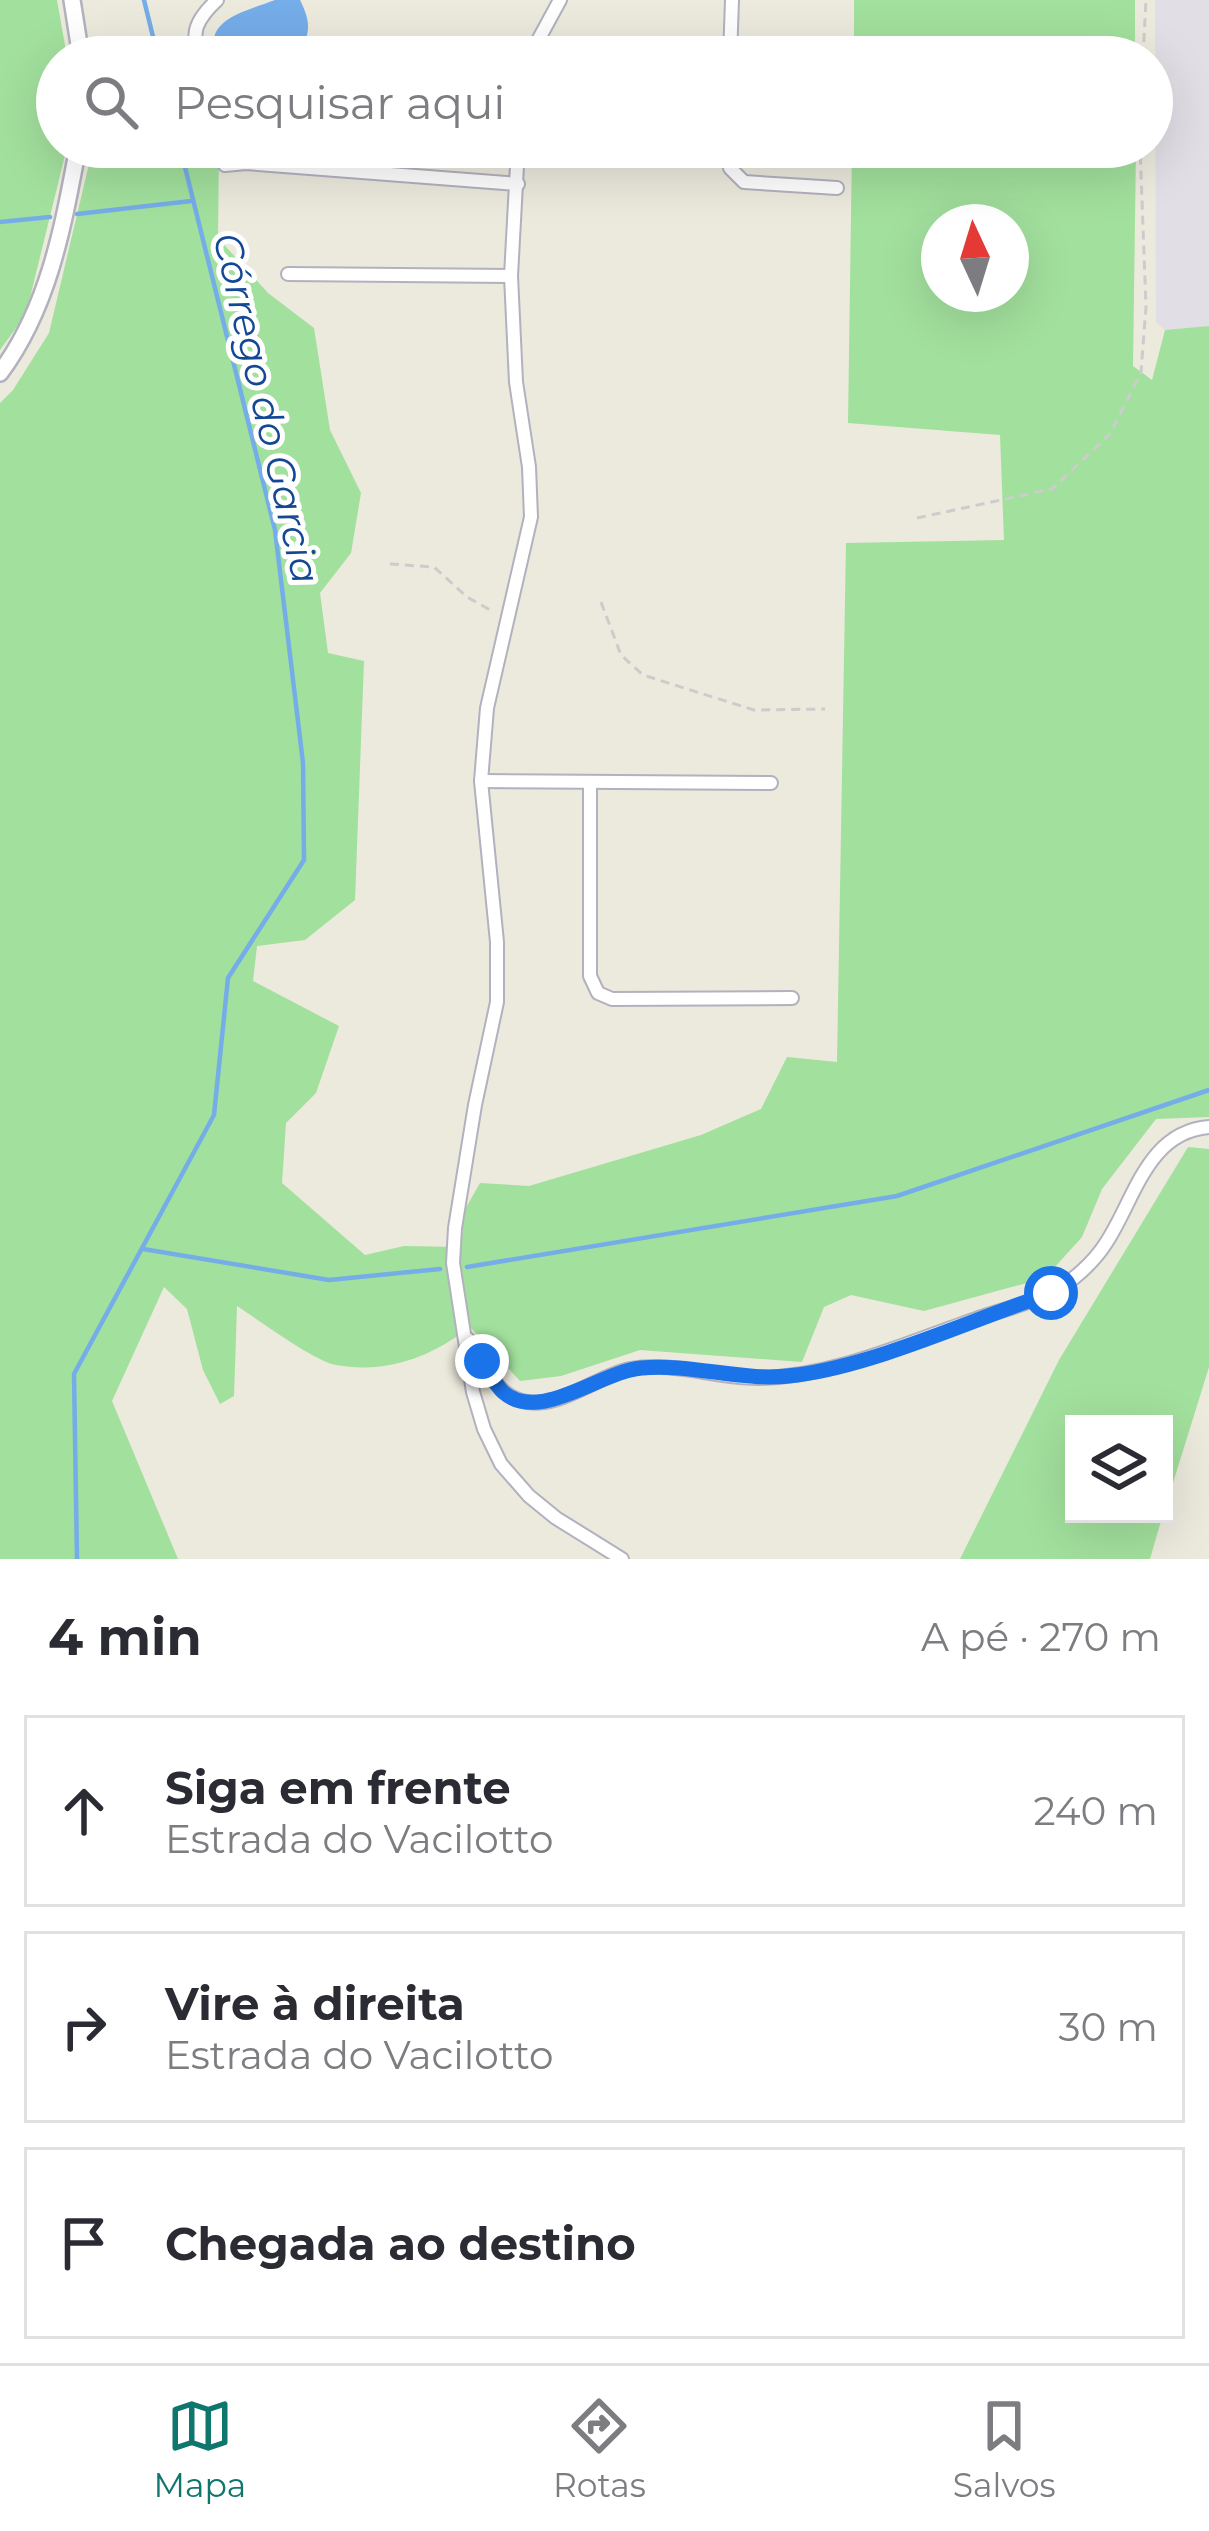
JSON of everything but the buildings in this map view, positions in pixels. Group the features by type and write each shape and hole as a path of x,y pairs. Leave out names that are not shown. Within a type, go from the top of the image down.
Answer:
{"street":[{"path":"72,0 78,36"},
{"path":"195,36 201,15 217,0"},
{"path":"541,36 560,0"},
{"path":"730,36 731,0"},
{"path":"0,374 22,343 40,304 73,168"},
{"path":"311,168 518,184"},
{"path":"518,168 511,277 518,409 531,499 526,546 487,708 481,781 497,942 497,1002 455,1228 453,1263 473,1391 501,1464 556,1518 622,1559"},
{"path":"730,168 744,182 837,188"},
{"path":"287,274 511,277"},
{"path":"481,781 771,783"},
{"path":"590,782 590,976 596,990 612,999 792,998"},
{"path":"464,1333 501,1390 532,1403 632,1369 683,1368 752,1378 839,1367 1051,1293 1098,1256 1162,1146 1180,1134 1209,1127"}],"path":[{"path":"1144,36 1146,0"},
{"path":"917,518 1052,490 1110,434 1141,372 1145,284 1141,168"},
{"path":"390,564 434,567 467,597 509,618"},
{"path":"601,602 621,655 644,675 754,710 825,709"}],"shaded area":[{"path":"1155,0 1209,0 1209,326 1165,330 1156,322 1156,168 1173,168 1173,36 1155,36"}],"green space":[{"path":"0,0 57,0 63,36 36,36 36,168 62,168 26,314 0,350"},
{"path":"854,0 1135,0 1135,36 854,36"},
{"path":"88,168 219,168 218,238 268,293 314,328 330,430 361,493 351,553 320,593 328,653 364,661 355,900 305,940 257,946 253,981 339,1026 316,1093 286,1123 282,1183 365,1255 404,1246 461,1247 464,1211 480,1183 529,1186 701,1135 761,1109 787,1057 837,1062 846,543 1004,540 1000,435 848,423 852,168 1136,168 1133,366 1152,380 1165,330 1209,326 1209,1117 1156,1119 1102,1189 1082,1237 1045,1278 924,1311 851,1295 824,1307 802,1362 640,1350 561,1376 520,1381 470,1327 407,1361 355,1367 314,1356 237,1306 234,1396 220,1404 203,1370 187,1309 164,1287 112,1401 178,1559 0,1559 0,403 49,333"},
{"path":"1188,1147 1209,1149 1209,1367 1173,1483 1173,1415 1065,1415 1065,1523 1160,1523 1150,1559 960,1559 1059,1360"}],"water":[{"path":"275,0 300,0 308,22 306,36 215,36 221,25"}],"waterway":[{"name":"Córrego do Garcia","path":"144,0 153,36"},
{"name":"Córrego do Garcia","path":"77,1559 74,1374 214,1115 228,978 304,860 303,763 275,530 185,168"},
{"path":"77,214 191,201"},
{"path":"0,222 50,217"},
{"path":"467,1267 897,1196 1209,1090"},
{"path":"143,1249 329,1280 440,1269"}],"route":[{"path":"482,1361 501,1390 532,1403 548,1401 607,1375 658,1366 752,1378 796,1376 839,1367 1051,1293"}]}
